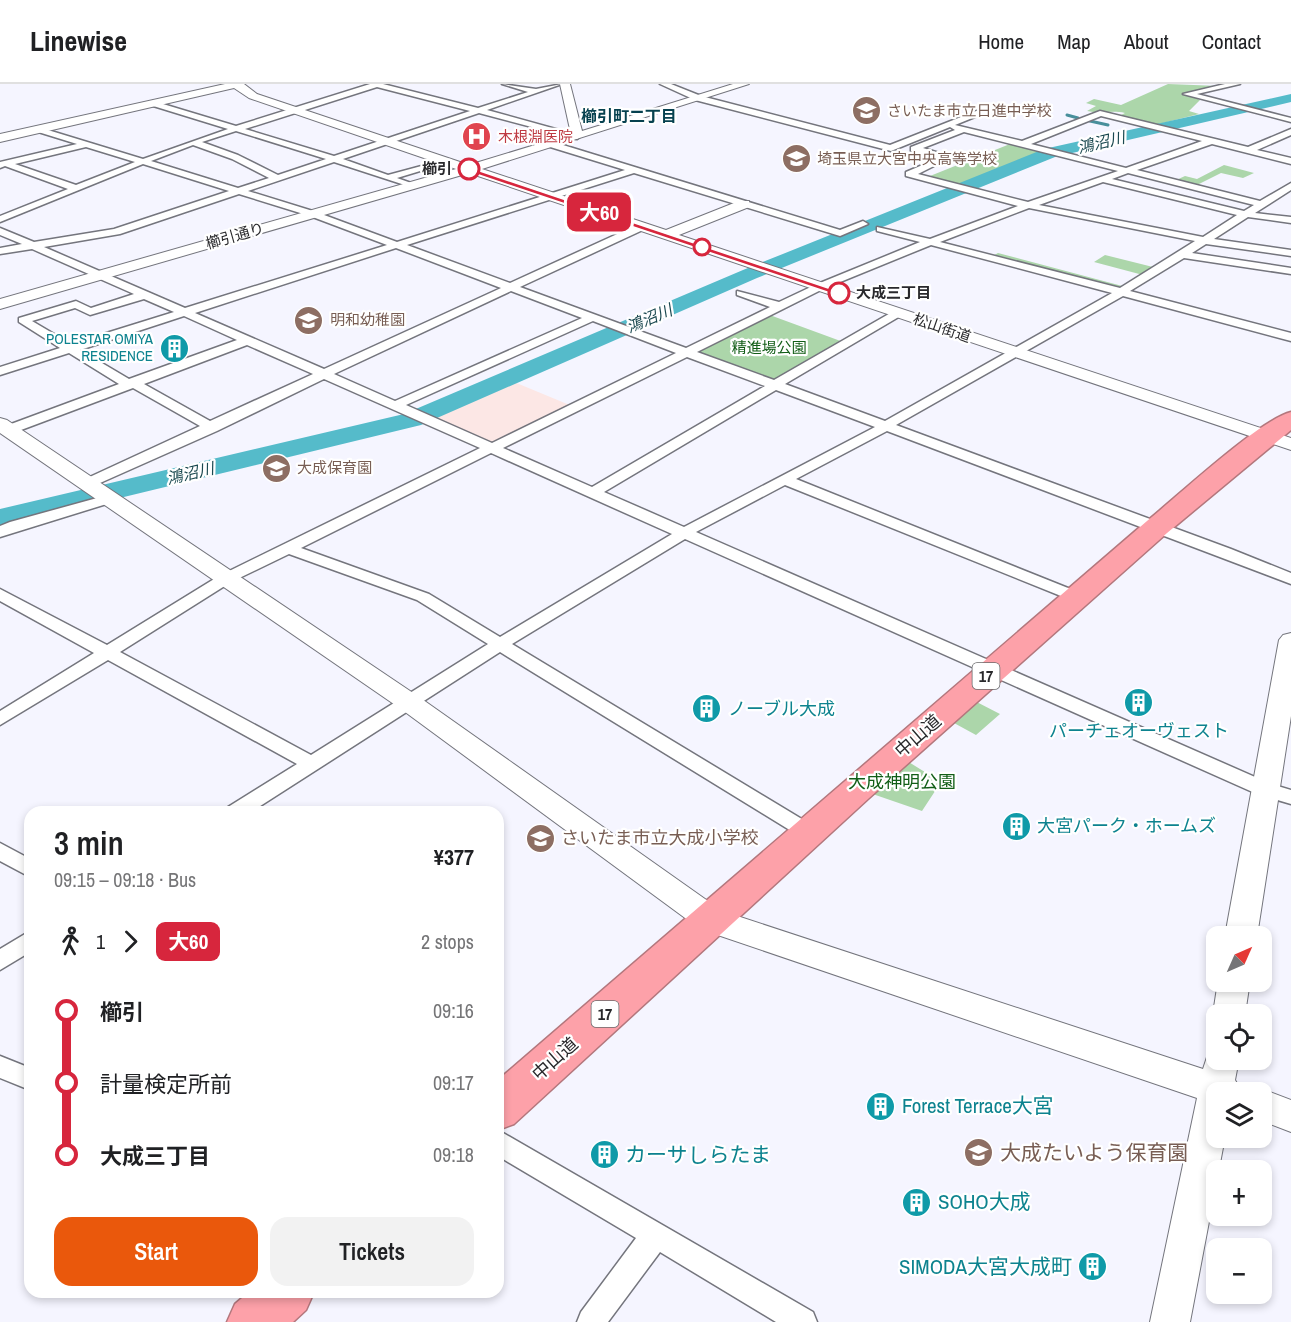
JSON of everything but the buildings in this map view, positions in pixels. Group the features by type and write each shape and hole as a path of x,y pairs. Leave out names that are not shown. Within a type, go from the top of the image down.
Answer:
{"highway":[{"name":"中山道","path":"504,1104 808,832 1157,526 1278,440 1291,419"},
{"path":"253,1322 281,1298"}],"street":[{"path":"0,138 236,84"},
{"name":"松山街道","path":"236,84 253,96 387,142 1278,440"},
{"path":"0,219 138,161 376,84 577,136"},
{"path":"506,84 535,91"},
{"path":"0,251 117,231 558,84"},
{"path":"565,84 577,136"},
{"path":"664,84 698,98 891,148 994,106"},
{"path":"469,169 744,84"},
{"path":"1236,84 1187,94 1291,120"},
{"path":"1203,91 1234,96"},
{"path":"153,103 335,159 411,186"},
{"path":"1023,144 1100,113 1291,160"},
{"path":"947,125 1260,204"},
{"path":"38,129 313,214 884,427 1157,526 1291,579"},
{"path":"964,129 914,149 948,157 909,174 1027,206 1203,240 1291,253"},
{"path":"1249,150 1291,132"},
{"path":"0,719 225,579 819,286 927,242 1211,141"},
{"path":"193,142 235,157 277,178"},
{"path":"2,163 86,144"},
{"path":"550,144 840,233 863,224"},
{"path":"2,163 75,188"},
{"path":"388,178 437,163"},
{"path":"370,171 391,165"},
{"name":"櫛引通り","path":"0,304 469,169"},
{"path":"0,371 398,247 633,170"},
{"path":"1102,179 1244,214 1291,220"},
{"path":"245,806 502,643 686,532 884,427 1120,292 1291,186"},
{"path":"666,235 744,204"},
{"path":"0,532 98,492 212,428 641,227"},
{"path":"882,229 1291,337"},
{"path":"0,231 1264,789 1291,797"},
{"path":"1180,254 1291,271"},
{"path":"741,293 779,306"},
{"path":"144,295 90,312 76,304 23,320 69,349 212,428"},
{"path":"593,492 898,313"},
{"path":"394,406 591,318"},
{"path":"4,427 246,341"},
{"path":"4,427 410,703 711,920 1221,1080 1170,1322"},
{"path":"783,479 1077,597"},
{"path":"288,548 423,597 502,643 808,832"},
{"path":"0,594 109,651 312,764"},
{"path":"1243,926 1291,640"},
{"path":"0,851 24,865"},
{"path":"0,961 24,944"},
{"path":"0,1066 24,1076"},
{"path":"1272,1109 1291,1116"},
{"path":"504,1146 803,1322"},
{"path":"591,1322 656,1236"}],"shaded area":[{"path":"514,382 572,406 493,444 432,418"}],"green space":[{"path":"1168,84 1219,86 1184,93 1200,100 1189,111 1199,114 1155,125 1119,116 1125,113 1087,111 1096,106 1086,103 1094,99 1121,105"},
{"path":"1010,144 1045,152 962,185 930,176"},
{"path":"1224,165 1254,173 1243,178 1221,173 1195,186 1174,181 1185,176 1197,179"},
{"path":"998,253 1126,287 1119,291 989,258"},
{"path":"1105,255 1153,267 1143,275 1094,262"},
{"name":"精進場公園","path":"767,314 846,343 773,385 688,353"},
{"name":"大成神明公園","path":"967,697 1000,714 976,735 943,717"},
{"name":"大成神明公園","path":"899,756 941,782 922,811 861,790"}],"waterway":[{"name":"鴻沼川","path":"0,518 412,420 750,274 1050,153 1291,98"},
{"path":"1067,115 1078,118"},
{"path":"1090,121 1108,125"}],"bus line":[{"name":"大60","path":"469,169 839,293"}],"place":[{"name":"さいたま市立日進中学校","path":"866,111"},
{"name":"木根淵医院","path":"477,137"},
{"name":"埼玉県立大宮中央高等学校","path":"796,159"},
{"name":"櫛引","path":"469,169"},
{"name":"大成三丁目","path":"839,293"},
{"name":"明和幼稚園","path":"309,320"},
{"name":"POLESTAR OMIYA RESIDENCE","path":"174,348"},
{"name":"大成保育園","path":"276,468"},
{"name":"パーチェオーヴェスト","path":"1139,702"},
{"name":"ノーブル大成","path":"707,709"},
{"name":"大宮パーク・ホームズ","path":"1016,826"},
{"name":"さいたま市立大成小学校","path":"540,838"},
{"name":"Forest Terrace大宮","path":"881,1106"},
{"name":"大成たいよう保育園","path":"979,1153"},
{"name":"カーサしらたま","path":"604,1155"},
{"name":"SOHO大成","path":"917,1202"},
{"name":"SIMODA大宮大成町","path":"1093,1267"}],"district":[{"name":"櫛引町二丁目","path":"629,116"}]}
